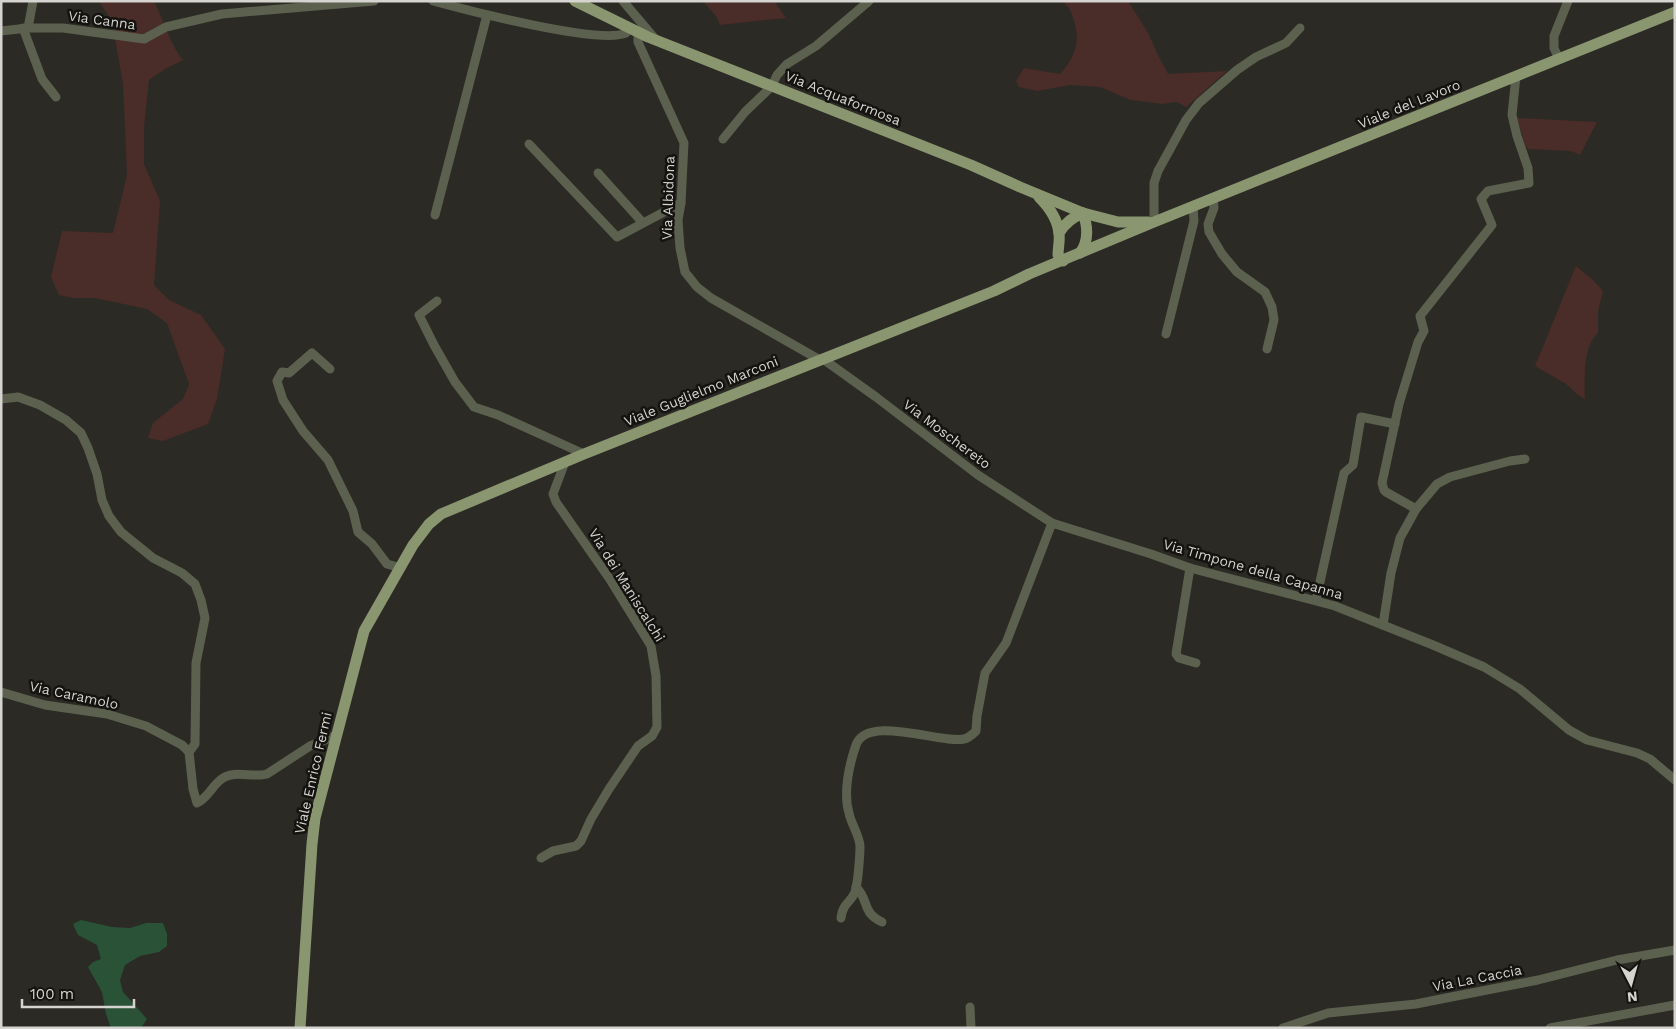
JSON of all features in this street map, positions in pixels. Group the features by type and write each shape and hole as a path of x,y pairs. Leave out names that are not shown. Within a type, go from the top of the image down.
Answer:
{"main road":[{"name":"Via Acquaformosa","path":"575,1 656,40 971,164 1083,213 1118,222 1154,222"},
{"name":"Viale del Lavoro","path":"1080,253 1675,12"},
{"path":"1036,194 1049,207 1059,233 1061,256"},
{"path":"1059,233 1064,225 1083,213 1087,233 1084,248 1080,253"},
{"name":"Viale Guglielmo Marconi","path":"400,568 423,531 442,514 584,454 994,291 1035,272 1061,256 1080,253"},
{"name":"Viale Enrico Fermi","path":"300,1028 315,818 364,631 400,568"}],"street":[{"path":"33,1 25,28 42,79 56,97"},
{"name":"Via Canna","path":"1,31 25,28 63,28 144,39 166,27 222,14 295,4 374,1"},
{"path":"433,1 487,15 591,34 620,35 633,29"},
{"path":"623,1 656,40"},
{"path":"723,139 745,112 772,86 777,75 787,64 816,46 869,1"},
{"path":"1559,59 1554,48 1554,36 1568,1"},
{"path":"435,215 487,15"},
{"path":"1154,222 1154,183 1158,171 1186,120 1199,102 1237,70 1256,57 1286,43 1300,28"},
{"name":"Via Albidona","path":"633,29 684,143 681,203 678,220 680,248 685,272 697,287 711,298 821,360"},
{"path":"1416,509 1386,492 1382,483 1395,424 1418,342 1424,331 1420,316 1492,225 1481,199 1488,191 1529,183 1528,168 1512,115 1516,76"},
{"path":"529,144 617,237 681,203"},
{"path":"598,173 643,223"},
{"path":"1213,198 1214,208 1208,224 1209,232 1222,254 1237,272 1265,292 1272,307 1274,320 1267,349"},
{"path":"1166,334 1194,221 1193,206"},
{"path":"437,301 419,315 455,382 474,407 584,454"},
{"path":"330,369 312,353 289,373 282,372 277,381 282,400 303,431 328,460 352,512 358,532 372,544 387,564 400,568"},
{"name":"Via Moschereto","path":"821,360 884,403 978,476 1055,524"},
{"path":"1,399 18,397 28,400 74,426 88,448 97,474 102,500 109,516 121,532 153,558 182,573 195,584 205,618 196,663 195,744 189,752 193,789 197,802 205,799 223,778 230,775 260,776 267,774 310,746 337,735"},
{"path":"1316,600 1344,473 1353,465 1361,417 1395,424"},
{"path":"1383,625 1391,573 1400,538 1416,509 1437,484 1450,477 1510,461 1525,459"},
{"name":"Via dei Maniscalchi","path":"541,858 554,851 576,846 581,841 591,819 609,789 638,746 656,731 656,676 651,646 609,578 556,502 553,494 565,462"},
{"path":"841,918 842,908 854,894 856,887 860,846 847,805 850,769 856,744 860,736 878,732 907,732 963,739 971,736 976,731 977,716 986,673 1006,643 1055,524"},
{"name":"Via Timpone della Capanna","path":"1055,524 1190,568 1336,606 1383,625 1484,667 1520,689 1569,730 1588,740 1637,753 1650,759 1675,780"},
{"path":"1190,568 1176,654 1179,658 1196,663"},
{"name":"Via Caramolo","path":"1,692 44,705 107,714 146,726 182,745 189,752"},
{"path":"856,887 863,894 872,917 882,922"},
{"name":"Via La Caccia","path":"1284,1028 1328,1013 1416,1004 1538,980 1617,960 1675,950"},
{"path":"1550,1028 1675,1005"},
{"path":"970,1007 971,1028"}],"shaded area":[{"path":"99,1 154,1 171,40 183,60 149,80 144,127 144,164 160,201 154,285 169,300 201,315 225,349 217,399 208,424 163,441 148,438 153,423 183,399 189,384 167,323 147,309 95,298 73,298 59,295 51,277 62,231 113,233 127,175 123,84 112,21"},
{"path":"703,1 774,1 786,18 720,25 716,16"},
{"path":"1062,1 1128,1 1148,33 1168,74 1227,71 1186,107 1177,102 1162,104 1131,100 1100,87 1070,85 1037,91 1019,87 1016,81 1024,68 1060,74 1075,50 1077,36 1074,21 1067,5"},
{"path":"1517,118 1597,122 1580,155 1571,151 1528,149"},
{"path":"1576,266 1603,291 1598,311 1598,333 1589,347 1587,355 1585,399 1566,384 1535,366"},
{"path":"81,920 112,927 130,928 146,923 163,923 167,934 167,946 159,952 140,956 125,965 120,980 123,992 147,1019 141,1028 111,1028 102,992 88,967 93,962 101,959 97,945 78,935 73,924"}]}
